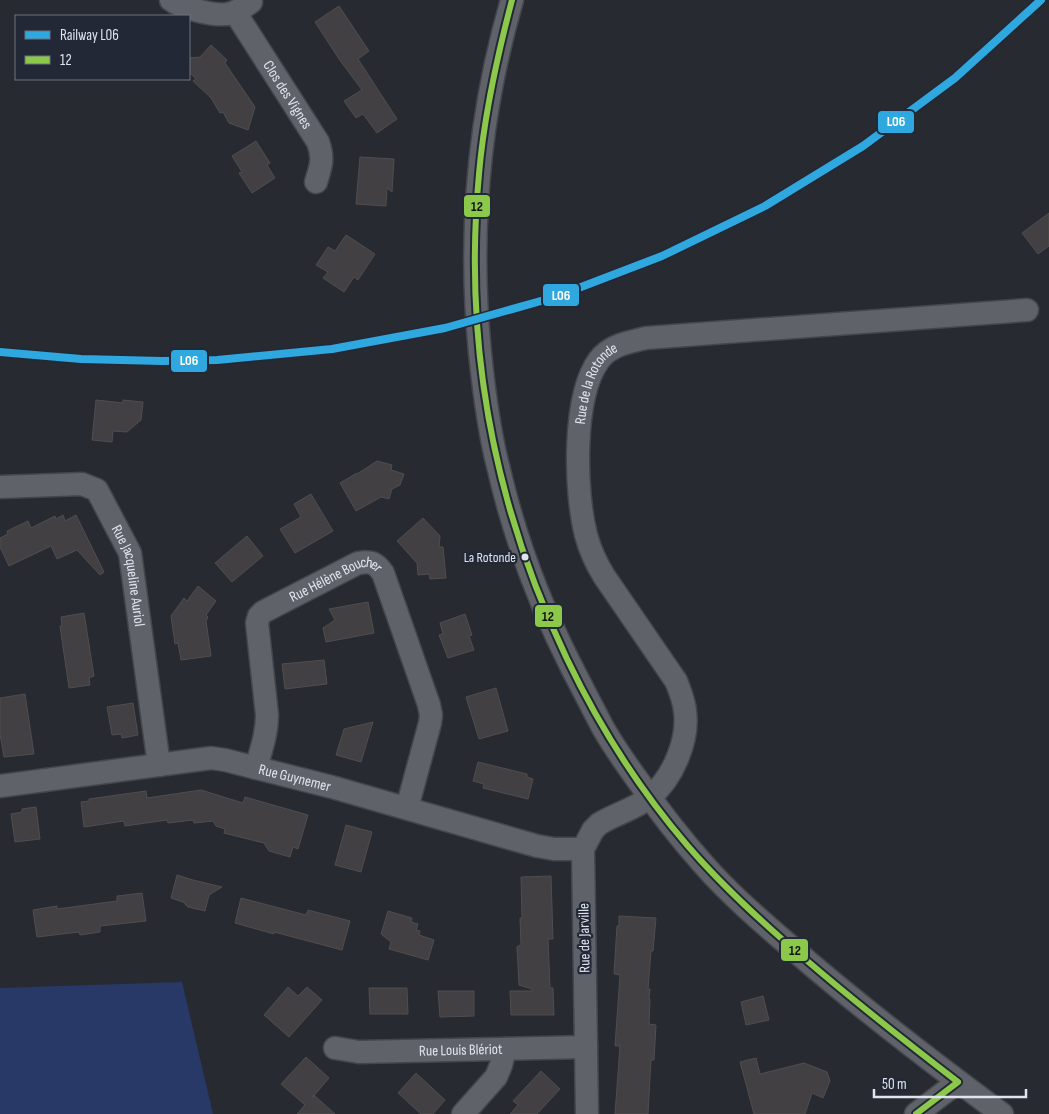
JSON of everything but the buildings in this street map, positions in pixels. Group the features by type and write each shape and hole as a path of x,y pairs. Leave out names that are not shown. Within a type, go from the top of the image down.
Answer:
{"street":[{"name":"Clos des Vignes","path":"171,0 188,8 219,14 227,14 243,7 318,142 322,154 316,182"},
{"path":"512,0 490,91 483,130 478,178 475,219 478,329 483,383 498,468 510,514 544,610 603,728 668,823 705,867 746,908 849,996 958,1082 1002,1114"},
{"name":"Rue de la Rotonde","path":"650,797 665,781 676,762 686,730 685,711 676,681 604,576 595,560 586,535 579,487 579,432 584,395 588,381 600,359 625,342 646,338 1027,310"},
{"name":"Rue Jacqueline Auriol","path":"0,487 82,484 96,490 130,553 159,765"},
{"name":"Rue Hélène Boucher","path":"256,768 267,725 257,623 259,616 263,612 358,563 374,563 383,573 431,714 407,808"},
{"name":"Rue Guynemer","path":"0,786 210,758 225,760 332,787 537,846 554,849 583,849"},
{"path":"583,849 593,830 599,824 650,797"},
{"name":"Rue de Jarville","path":"583,849 587,1114"},
{"name":"Rue Louis Blériot","path":"335,1048 359,1052 586,1047"},
{"path":"463,1114 496,1077 505,1049"},
{"path":"916,1114 958,1082"}],"shaded area":[{"path":"182,982 213,1114 0,1114 0,988"}],"rail line":[{"name":"L06","path":"0,352 81,359 162,361 217,360 332,349 445,328 555,297 662,256 765,206 863,146 955,78 1041,0"}],"transit line":[{"name":"12","path":"512,0 492,86 481,152 475,237 476,300 481,361 490,422 503,483 520,542 542,601 579,684 606,733 652,802 687,845 729,890 789,945 900,1037 958,1082"},
{"name":"12","path":"916,1114 958,1082"}],"place":[{"name":"La Rotonde","path":"525,557"}]}
